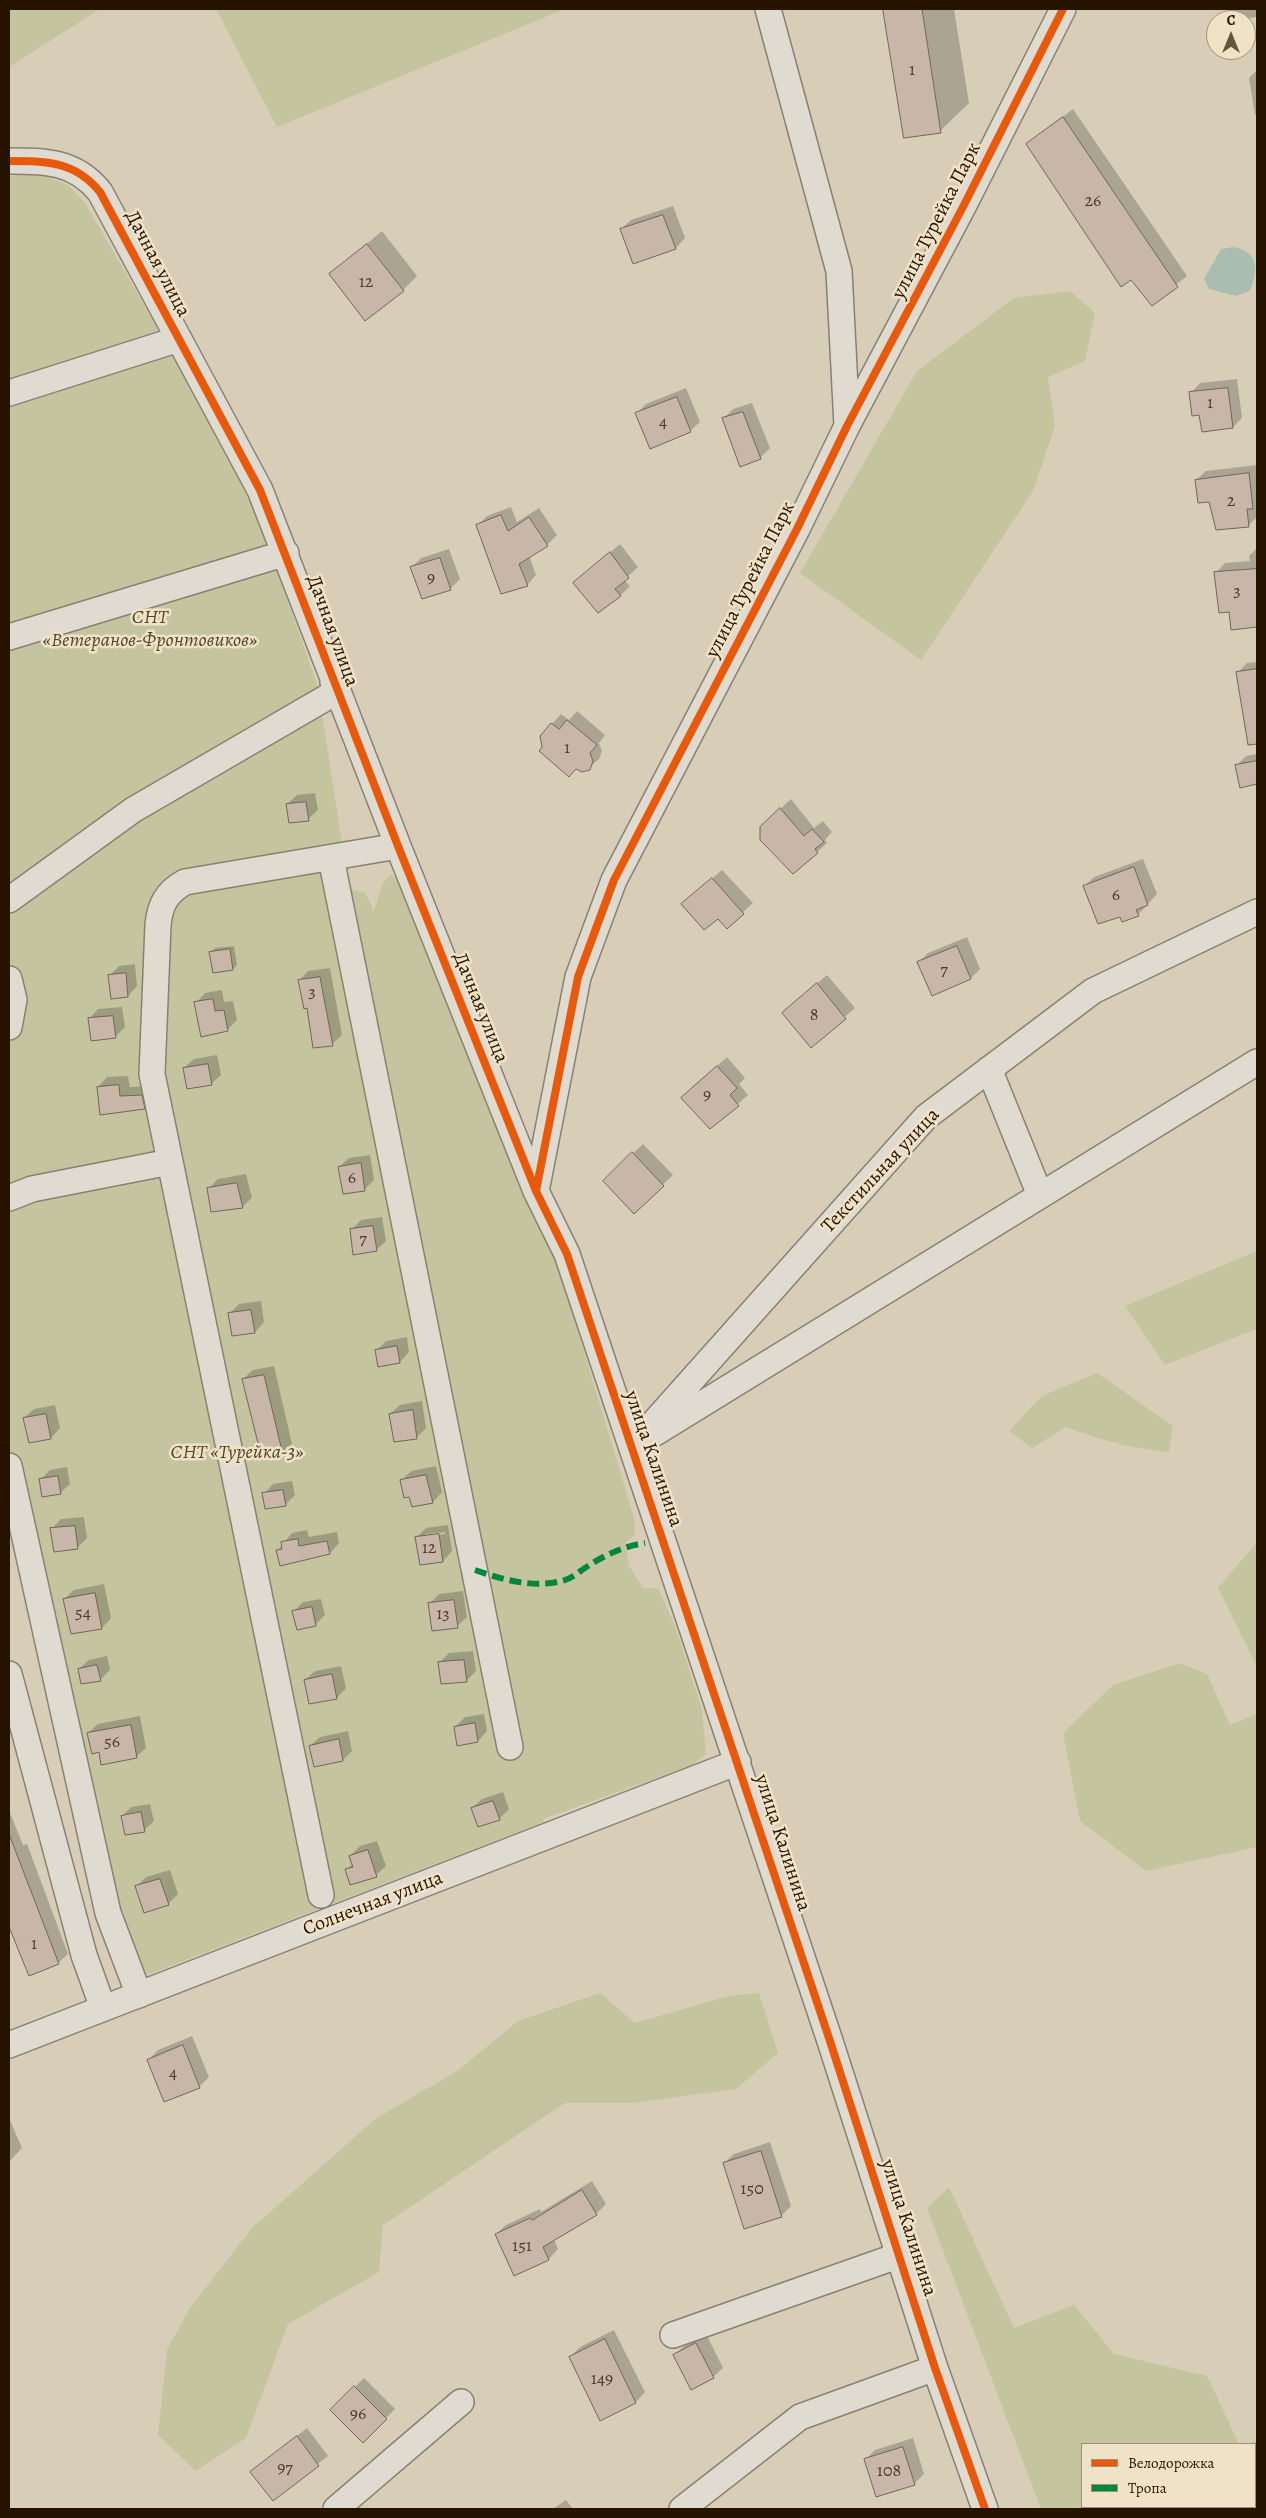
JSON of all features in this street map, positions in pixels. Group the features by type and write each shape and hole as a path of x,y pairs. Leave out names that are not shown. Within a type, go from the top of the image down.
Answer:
{"street":[{"path":"768,9 839,271 847,426"},
{"name":"улица Турейка Парк","path":"536,1192 559,1064 578,977 614,880 796,529 847,426 964,205 1063,9"},
{"name":"Дачная улица","path":"9,161 48,163 64,166 81,173 100,192 260,490 286,553 333,682 536,1192"},
{"path":"9,393 179,339"},
{"path":"9,637 286,553"},
{"path":"9,900 133,810 336,692 333,682"},
{"path":"321,1895 152,1074 158,925 159,912 164,900 173,889 185,882 398,846"},
{"path":"331,858 510,1748"},
{"name":"Текстильная улица","path":"632,1447 926,1117 1093,991 1257,912"},
{"path":"9,979 14,1000 9,1027"},
{"path":"632,1447 1257,1062"},
{"path":"989,1069 1040,1195"},
{"path":"9,1198 32,1189 170,1162"},
{"name":"улица Калинина","path":"536,1192 567,1254 738,1762 900,2255 935,2368 986,2509"},
{"path":"9,1466 108,1914 138,1995"},
{"path":"9,1674 84,1955 103,2008"},
{"name":"Солнечная улица","path":"9,2045 738,1762"},
{"path":"674,2335 900,2255"},
{"path":"682,2509 800,2417 935,2368"},
{"path":"336,2509 461,2402"}],"green space":[{"path":"9,9 100,9 9,67"},
{"path":"216,9 565,9 277,127"},
{"name":"СНТ «Турейка-3»","path":"40,174 68,185 85,203 227,448 268,545 318,687 349,889 365,893 374,911 383,882 391,874 420,903 538,1198 635,1521 635,1534 625,1543 629,1566 643,1588 658,1588 675,1626 702,1709 706,1754 692,1765 543,1819 544,1822 134,1980 9,1466 9,176"},
{"path":"1070,291 1095,313 1085,361 1048,377 1055,426 1033,491 921,660 800,573 917,371 1014,298"},
{"path":"1257,1251 1257,1329 1165,1365 1125,1306"},
{"path":"1097,1373 1173,1426 1169,1452 1142,1449 1117,1443 1066,1427 1032,1448 1009,1431 1042,1396"},
{"path":"1257,1542 1257,1667 1218,1588"},
{"path":"1180,1663 1207,1674 1230,1725 1257,1714 1257,1847 1146,1871 1080,1821 1063,1733 1113,1685"},
{"path":"600,1993 635,2023 728,1996 759,1993 778,2053 736,2089 633,2103 565,2103 383,2225 379,2272 288,2324 246,2438 196,2471 158,2435 167,2350 189,2309 252,2228 374,2120 460,2069 518,2021"},
{"path":"949,2187 1014,2328 1074,2305 1114,2354 1207,2376 1239,2443 1081,2443 1081,2508 1256,2508 1256,2443 1251,2443 1257,2440 1257,2509 1041,2509 927,2208"}],"shaded area":[{"path":"1233,247 1242,249 1252,257 1255,269 1250,291 1236,296 1209,289 1204,279 1221,249"}],"building":[{"path":"883,9 922,9 941,133 904,138"},
{"path":"1063,117 1178,287 1152,306 1131,280 1121,287 1026,144"},
{"path":"663,215 676,249 633,264 620,229"},
{"path":"367,244 404,291 365,321 329,274"},
{"path":"1228,388 1233,428 1202,432 1199,415 1192,416 1189,392"},
{"path":"677,397 691,432 650,449 635,413"},
{"path":"743,412 761,459 740,467 722,418"},
{"path":"1249,473 1253,509 1247,509 1249,527 1216,530 1209,502 1198,503 1195,480"},
{"path":"501,515 508,531 529,517 548,546 519,564 528,586 501,594 476,525"},
{"path":"610,552 629,578 615,589 621,596 598,613 573,583"},
{"path":"440,558 451,590 422,599 410,567"},
{"path":"1257,569 1257,627 1231,630 1229,612 1219,613 1214,572"},
{"path":"1257,669 1257,744 1248,745 1236,672"},
{"path":"567,720 597,745 590,753 593,761 590,770 582,772 576,769 569,777 539,751 542,747 540,736 551,723 559,729"},
{"path":"1257,761 1257,784 1240,788 1235,765"},
{"path":"306,802 309,821 289,823 286,804"},
{"path":"780,808 804,836 812,829 824,842 815,849 818,853 793,874 760,840 760,827"},
{"path":"1134,867 1148,905 1136,910 1139,916 1122,922 1120,917 1098,924 1083,886"},
{"path":"712,878 744,914 727,929 718,919 704,930 681,904"},
{"path":"957,946 971,979 932,996 917,962"},
{"path":"230,949 233,970 213,973 209,952"},
{"path":"126,973 128,997 111,999 108,975"},
{"path":"320,977 333,1046 313,1048 307,1008 304,1009 298,980"},
{"path":"817,983 846,1019 811,1048 782,1013"},
{"path":"213,999 215,1011 224,1010 228,1031 201,1037 194,1002"},
{"path":"113,1016 116,1038 91,1041 88,1018"},
{"path":"208,1064 212,1085 187,1089 183,1068"},
{"path":"717,1066 737,1088 730,1095 739,1106 710,1129 681,1098"},
{"path":"119,1085 120,1096 142,1095 145,1109 100,1115 97,1087"},
{"path":"632,1152 664,1186 634,1214 603,1181"},
{"path":"361,1163 365,1191 343,1194 338,1167"},
{"path":"237,1183 243,1208 211,1212 207,1188"},
{"path":"373,1226 377,1251 353,1255 350,1229"},
{"path":"251,1310 255,1333 232,1336 228,1313"},
{"path":"397,1346 400,1363 378,1367 375,1350"},
{"path":"264,1375 283,1455 262,1459 242,1379"},
{"path":"413,1410 417,1439 394,1442 389,1414"},
{"path":"46,1414 51,1439 29,1443 23,1418"},
{"path":"426,1475 433,1503 412,1507 409,1497 404,1498 400,1480"},
{"path":"58,1476 61,1494 42,1497 39,1479"},
{"path":"283,1490 286,1506 265,1509 262,1493"},
{"path":"75,1526 78,1549 54,1552 50,1528"},
{"path":"439,1534 443,1562 420,1565 415,1537"},
{"path":"298,1539 299,1546 327,1541 330,1554 280,1566 276,1550 282,1549 281,1542"},
{"path":"95,1593 102,1629 71,1634 63,1599"},
{"path":"454,1600 458,1628 432,1631 428,1603"},
{"path":"312,1607 316,1626 297,1630 292,1611"},
{"path":"464,1660 467,1682 441,1684 438,1662"},
{"path":"97,1665 101,1681 81,1684 78,1669"},
{"path":"332,1674 337,1699 309,1704 304,1680"},
{"path":"475,1723 478,1742 457,1746 454,1727"},
{"path":"131,1725 137,1758 101,1765 99,1752 92,1754 87,1733"},
{"path":"339,1739 343,1761 314,1767 309,1746"},
{"path":"493,1801 500,1820 478,1827 471,1808"},
{"path":"141,1812 145,1832 125,1835 121,1816"},
{"path":"9,1834 59,1964 29,1976 9,1927"},
{"path":"368,1850 377,1877 350,1885 345,1869 353,1867 349,1856"},
{"path":"160,1879 169,1905 144,1913 135,1886"},
{"path":"183,2045 200,2088 164,2102 147,2060"},
{"path":"761,2151 782,2217 744,2229 723,2163"},
{"path":"582,2190 597,2215 543,2247 549,2260 514,2276 495,2234 530,2218 532,2220"},
{"path":"605,2339 636,2403 600,2421 569,2357"},
{"path":"696,2343 714,2378 691,2390 673,2355"},
{"path":"354,2386 387,2419 363,2443 330,2410"},
{"path":"297,2436 319,2466 273,2501 250,2472"},
{"path":"903,2447 915,2485 876,2497 864,2459"}],"marked path":[{"path":"475,1570 520,1582 554,1583 571,1578 594,1562 615,1552 645,1543"}],"cycle path":[{"path":"536,1191 578,977 614,880 797,529 847,426 964,205 1063,9"},
{"path":"9,161 35,161 59,165 80,174 100,192 260,490 398,846 536,1191 567,1254 830,2041 935,2368 985,2509"}],"park label":[{"name":"СНТ «Ветеранов-Фронтовиков»","path":"150,630"}]}
